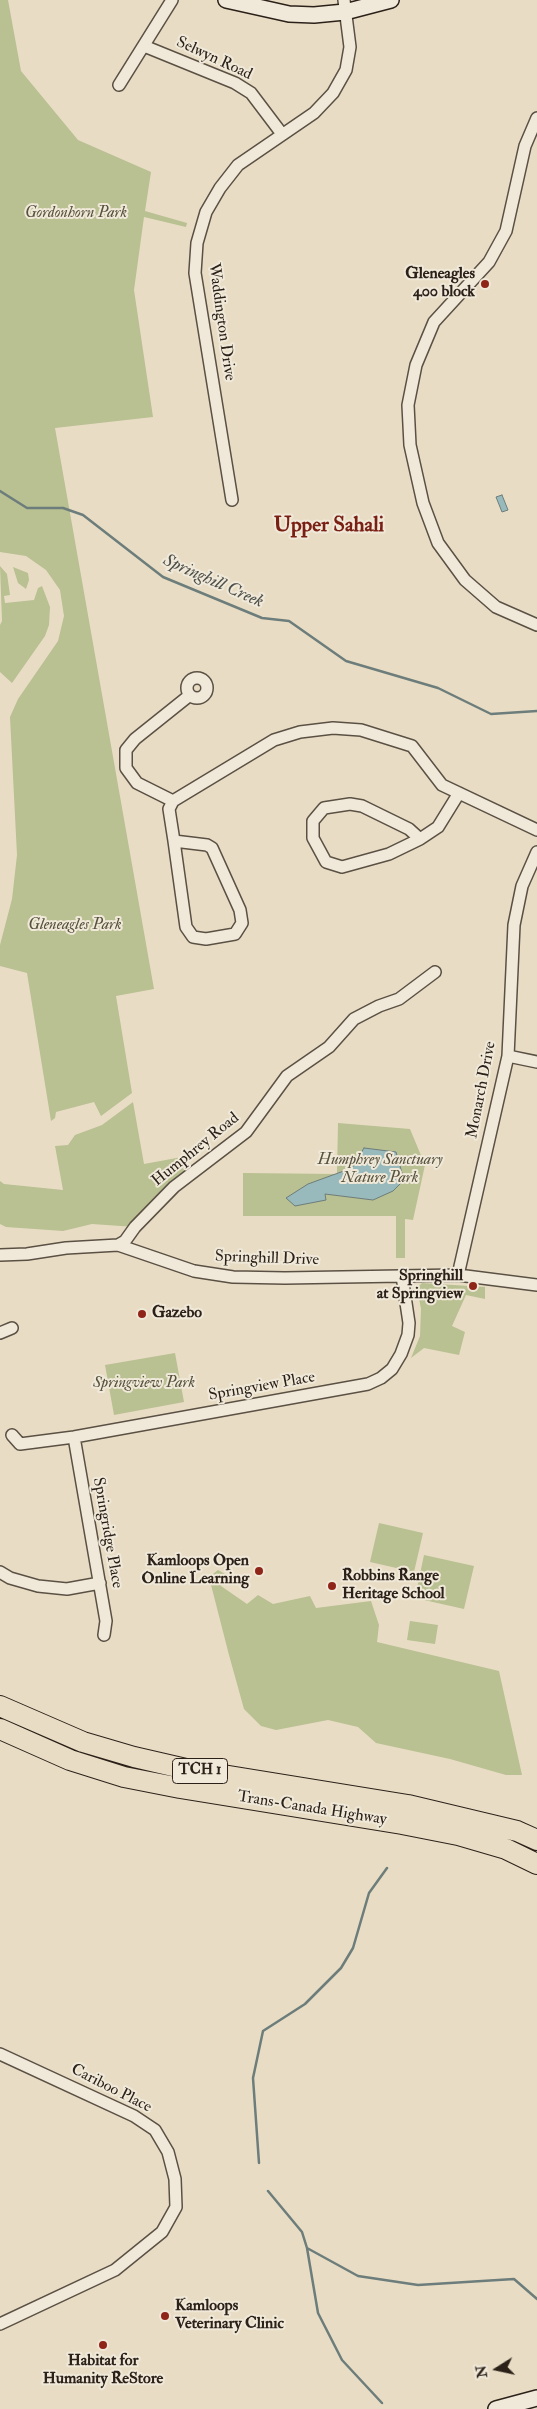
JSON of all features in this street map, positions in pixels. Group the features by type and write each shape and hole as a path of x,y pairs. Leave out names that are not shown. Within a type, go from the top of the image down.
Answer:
{"highway":[{"name":"Trans-Canada Highway","path":"0,1706 83,1742 186,1769 408,1805 508,1829 537,1840"},
{"name":"Trans-Canada Highway","path":"0,1729 70,1760 124,1777 448,1833 506,1849 537,1864"}],"main road":[{"path":"226,0 289,14 390,0"},
{"path":"496,2409 537,2398"}],"street":[{"path":"119,85 172,0"},
{"name":"Waddington Drive","path":"232,500 195,273 197,243 206,212 220,188 238,165 314,114 333,93 346,70 350,47 344,6"},
{"name":"Selwyn Road","path":"144,46 235,83 251,93 282,134"},
{"path":"537,118 525,146 506,231 489,262 434,322 416,365 408,405 412,455 423,503 438,544 465,580 496,607 537,625"},
{"path":"173,801 137,783 126,768 126,750 135,739 190,695"},
{"path":"174,841 207,845 212,848 240,910 242,923 235,934 206,939 193,936 186,927 169,809 173,801 274,740 300,732 333,728 361,730 412,746 442,784 537,830"},
{"path":"420,839 409,829 362,806 350,804 324,808 312,821 313,838 326,862 342,866 389,854 420,839 438,826 459,793"},
{"name":"Monarch Drive","path":"458,1275 508,1056 514,925 522,886 537,852"},
{"name":"Humphrey Road","path":"118,1245 125,1241 135,1227 174,1187 246,1132 287,1076 329,1047 354,1019 379,1006 399,999 435,972"},
{"path":"508,1056 537,1062"},
{"name":"Springhill Drive","path":"0,1255 118,1245 194,1270 233,1277 458,1275 537,1284"},
{"name":"Springview Place","path":"12,1436 20,1444 74,1437 368,1384 381,1378 392,1369 401,1354 408,1335 409,1323 402,1276"},
{"path":"0,1333 12,1328"},
{"name":"Springridge Place","path":"74,1437 106,1621 104,1635"},
{"path":"0,1572 10,1578 38,1586 67,1588 100,1583"},
{"name":"Cariboo Place","path":"0,2054 134,2116 155,2130 168,2152 175,2179 176,2207 162,2232 114,2270 0,2324"}],"green space":[{"name":"Gleneagles Park","path":"0,0 8,0 21,71 78,140 151,172 145,211 187,223 186,227 144,217 134,290 153,417 55,428 154,989 116,996 132,1093 101,1116 94,1102 56,1112 55,1118 51,1121 27,973 0,966 0,945 12,899 17,855 10,717 18,699 58,641 64,616 60,590 46,570 26,556 0,552"},
{"path":"0,566 7,574 10,595 4,596 5,603 34,600 38,588 42,586 50,607 49,625 45,636 12,683 0,672 0,625 2,621"},
{"path":"13,567 28,573 29,580 26,589 18,583"},
{"path":"133,1102 144,1164 182,1157 185,1179 135,1227 92,1224 63,1231 6,1227 0,1224 0,1181 4,1184 63,1190 55,1146 68,1145 75,1135 102,1125"},
{"name":"Humphrey Sanctuary Nature Park","path":"338,1123 410,1129 425,1165 413,1220 405,1219 405,1258 396,1258 396,1216 243,1216 243,1173 337,1174"},
{"path":"422,1283 485,1287 485,1299 466,1295 452,1326 465,1332 459,1355 424,1348 411,1358 420,1336 421,1309 417,1288"},
{"name":"Springview Park","path":"175,1353 184,1402 114,1415 105,1365"},
{"path":"379,1523 423,1533 414,1572 370,1562"},
{"path":"424,1555 474,1566 464,1609 415,1598"},
{"path":"218,1570 225,1574 221,1586 247,1604 258,1595 273,1604 310,1596 316,1608 371,1601 379,1625 377,1642 499,1671 522,1775 506,1775 450,1759 376,1743 358,1727 328,1720 276,1730 261,1726 244,1709 229,1655 209,1577"},
{"path":"410,1621 438,1625 435,1644 407,1640"}],"water":[{"path":"502,495 508,510 502,512 496,497"},
{"path":"364,1148 396,1152 404,1180 393,1191 373,1200 325,1194 326,1200 295,1206 286,1198 308,1184 352,1168"}],"waterway":[{"name":"Springhill Creek","path":"0,491 27,508 63,508 83,515 163,577 262,618 289,621 346,661 438,688 491,714 537,711"},
{"path":"259,2163 253,2078 263,2031 305,2004 341,1968 353,1948 369,1893 387,1868"},
{"path":"268,2191 302,2232 307,2248 318,2313 342,2360 382,2403"},
{"path":"307,2248 358,2276 418,2285 514,2279 537,2299"}],"place":[{"name":"Gleneagles 400 block","path":"485,284"},
{"name":"Springhill at Springview","path":"473,1286"},
{"name":"Gazebo","path":"142,1314"},
{"name":"Kamloops Open Online Learning","path":"259,1571"},
{"name":"Robbins Range Heritage School","path":"332,1586"},
{"name":"Kamloops Veterinary Clinic","path":"165,2316"},
{"name":"Habitat for Humanity ReStore","path":"103,2345"}],"district":[{"name":"Upper Sahali","path":"329,526"}],"park label":[{"name":"Gordonhorn Park","path":"76,214"}]}
